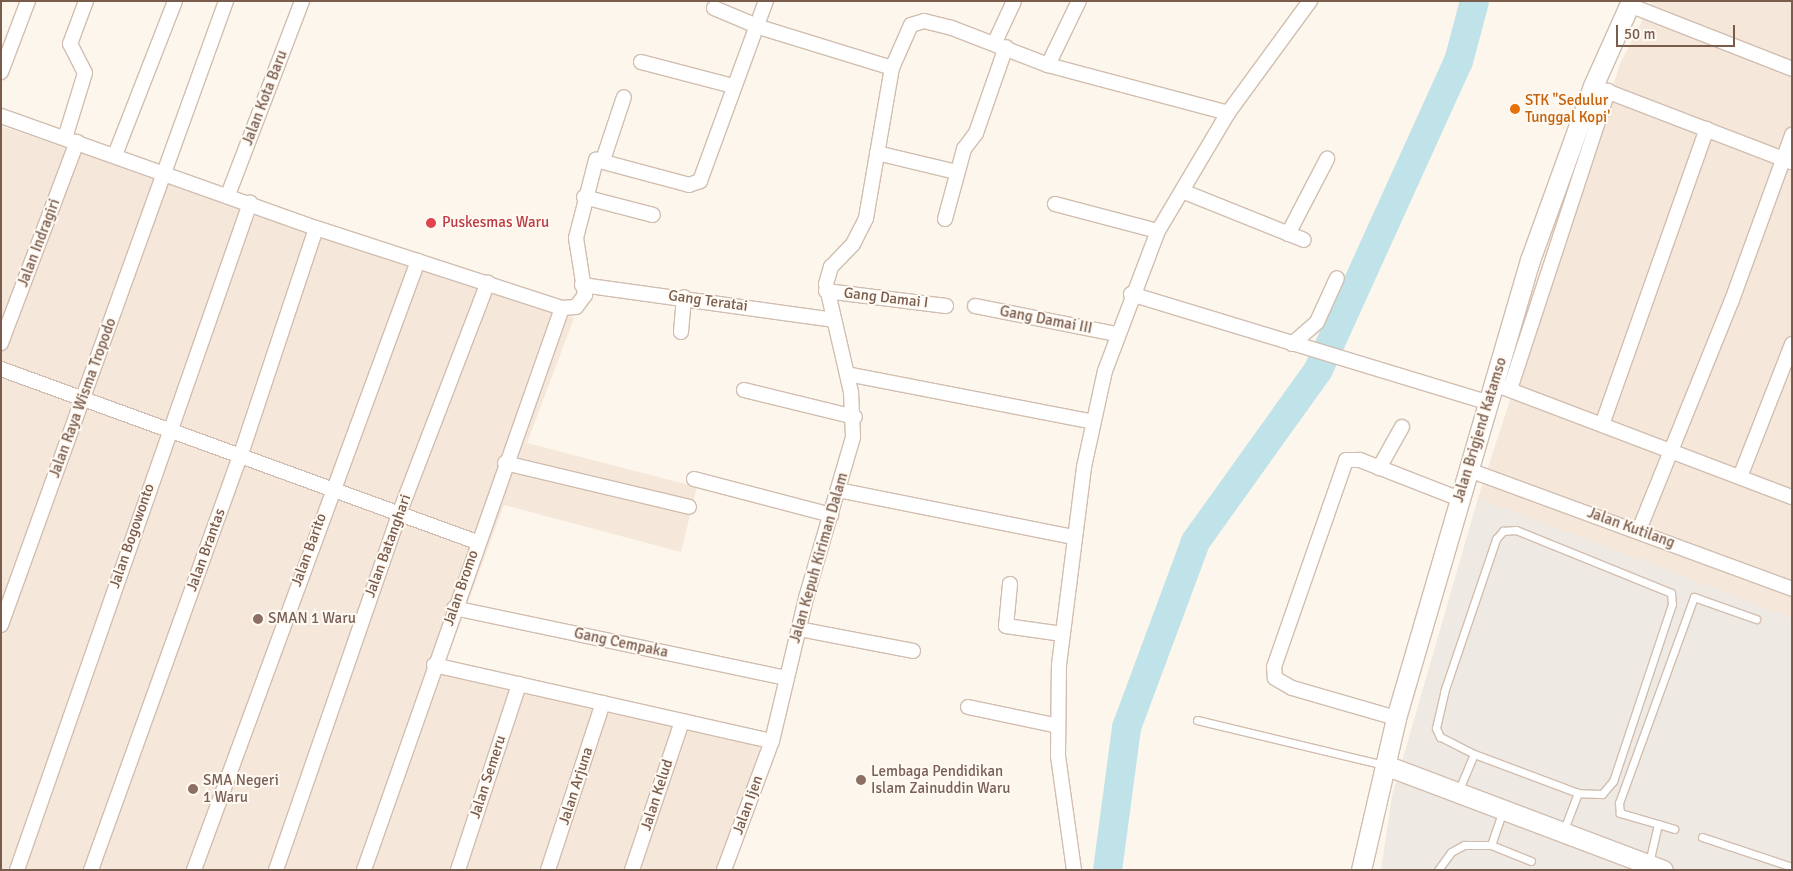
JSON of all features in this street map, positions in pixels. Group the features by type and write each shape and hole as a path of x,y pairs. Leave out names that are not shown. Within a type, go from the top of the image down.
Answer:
{"street":[{"path":"1,72 28,1"},
{"name":"Jalan Indragiri","path":"1,343 71,140 85,73 70,44 86,1"},
{"path":"114,155 175,1"},
{"name":"Jalan Raya Wisma Tropodo","path":"1,625 85,396 162,171 226,1"},
{"name":"Jalan Kota Baru","path":"228,195 302,1"},
{"path":"2,119 162,171 316,228 488,282 562,308 582,303 582,285 575,251 584,198 593,165 603,160 684,184 697,184 733,86 759,27 766,1"},
{"path":"945,218 956,172 964,149 976,133 1000,44 1014,1"},
{"path":"1048,65 1079,1"},
{"path":"1074,870 1061,798 1058,726 1062,634 1074,537 1093,422 1116,334 1158,231 1228,113 1310,1"},
{"path":"1630,3 1792,69"},
{"name":"Jalan Brigjend Katamso","path":"1361,870 1396,718 1489,404 1502,387 1512,324 1601,89 1630,3"},
{"path":"714,8 759,27 892,68"},
{"path":"826,291 831,267 862,231 892,68 901,42 918,22 1000,44 1048,65 1228,113"},
{"path":"641,62 733,86"},
{"path":"1788,161 1601,89 1530,330 1502,387 1603,422 1792,497"},
{"path":"603,160 624,97"},
{"path":"1603,422 1707,129"},
{"path":"1639,530 1788,161 1792,135"},
{"path":"876,153 956,172"},
{"path":"1288,234 1327,159"},
{"path":"1182,191 1304,240"},
{"path":"584,198 653,215"},
{"name":"Jalan Bogowonto","path":"17,870 169,429 250,202"},
{"path":"1055,204 1158,231"},
{"name":"Jalan Brantas","path":"91,870 240,457 316,228"},
{"name":"Jalan Barito","path":"194,870 331,488 418,261"},
{"path":"1295,345 1317,322 1337,278"},
{"name":"Jalan Batanghari","path":"276,870 400,512 488,282"},
{"name":"Gang Teratai","path":"582,285 684,296 833,320"},
{"name":"Gang Damai I","path":"826,291 946,306"},
{"name":"Jalan Kepuh Kiriman Dalam","path":"772,741 799,629 832,515 855,417 847,374 826,291"},
{"path":"1131,294 1489,404"},
{"path":"681,332 684,296"},
{"name":"Gang Damai III","path":"975,306 1116,334"},
{"name":"Jalan Bromo","path":"364,870 477,542 562,308"},
{"path":"1512,324 1530,330"},
{"path":"1740,477 1792,344"},
{"path":"1,369 85,396 240,457 400,512 477,542"},
{"path":"847,374 1093,422"},
{"path":"744,390 855,417"},
{"path":"1379,468 1402,426"},
{"path":"1396,718 1292,688 1275,678 1274,667 1344,463 1353,459 1460,499"},
{"path":"506,463 689,506"},
{"name":"Jalan Kutilang","path":"1469,470 1639,530 1792,589"},
{"path":"694,479 832,515"},
{"path":"838,490 1074,537"},
{"path":"1010,584 1006,626 1062,634"},
{"name":"Gang Cempaka","path":"454,608 787,678"},
{"path":"799,629 913,651"},
{"path":"434,665 772,741"},
{"name":"Jalan Semeru","path":"458,870 519,684"},
{"name":"Jalan Arjuna","path":"548,870 603,703"},
{"path":"968,708 1058,726"},
{"name":"Jalan Kelud","path":"632,870 682,721"},
{"name":"Jalan Ijen","path":"724,870 772,741"},
{"path":"1385,766 1658,868"}],"lane":[{"path":"1516,530 1671,593 1672,604 1613,781 1602,794 1578,792 1474,754 1440,737 1437,714 1496,539 1504,531 1516,530"},
{"path":"1674,829 1620,813 1619,802 1694,597 1756,619"},
{"path":"1198,720 1385,766"},
{"path":"1458,792 1474,754"},
{"path":"1563,832 1578,792"},
{"path":"1491,845 1503,809"},
{"path":"1658,824 1658,868"},
{"path":"1702,837 1792,867"},
{"path":"1438,870 1458,847 1491,845 1531,861"}],"shaded area":[{"path":"1652,1 1792,1 1792,618 1478,498 1620,64"},
{"path":"1,126 574,318 527,443 697,487 681,552 504,505 442,673 756,739 761,752 718,870 1,870"},
{"path":"1478,498 1792,618 1792,870 1381,870 1392,796"}],"waterway":[{"path":"1107,870 1126,727 1195,541 1318,369 1458,61 1474,1"}],"place":[{"name":"STK \"Sedulur Tunggal Kopi'","path":"1515,109"},
{"name":"Puskesmas Waru","path":"431,223"},
{"name":"SMAN 1 Waru","path":"258,619"},
{"name":"Lembaga Pendidikan Islam Zainuddin Waru","path":"861,780"},
{"name":"SMA Negeri 1 Waru","path":"193,789"}]}
